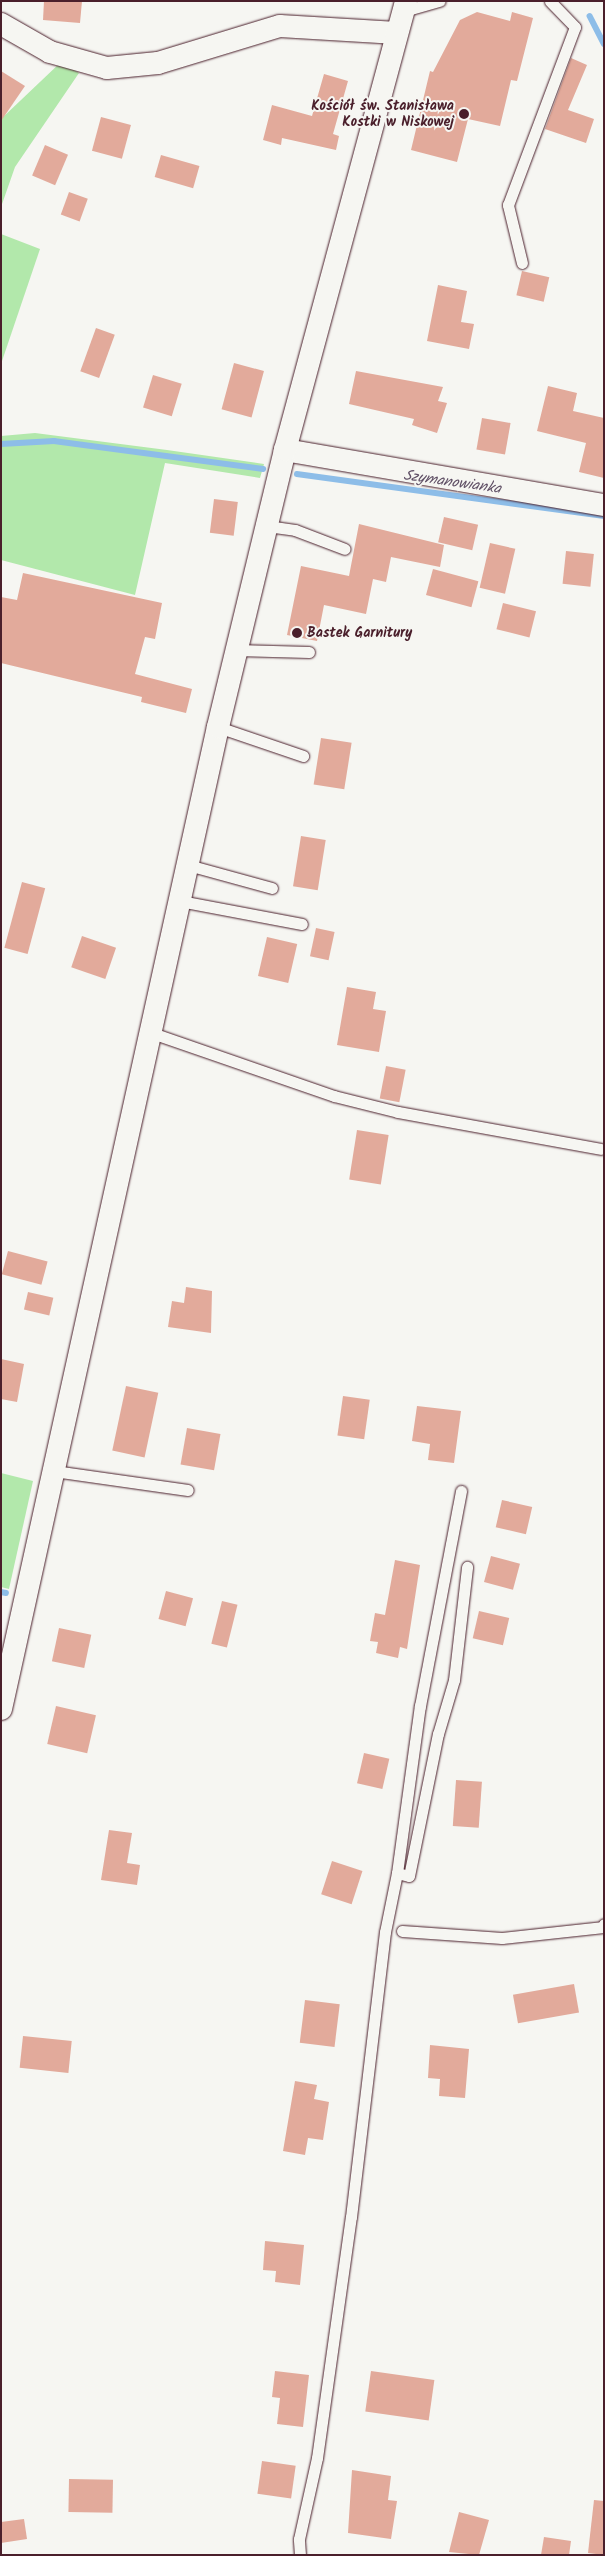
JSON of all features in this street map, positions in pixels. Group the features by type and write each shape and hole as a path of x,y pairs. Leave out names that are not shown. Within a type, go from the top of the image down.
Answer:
{"street":[{"path":"1,1709 236,650 285,450 405,6"},
{"path":"1,24 50,52 108,68 158,63 280,26 397,33"},
{"path":"285,450 604,504"}],"lane":[{"path":"405,6 440,1"},
{"path":"522,263 513,238 508,205 575,28 550,1"},
{"path":"267,526 295,530 345,549"},
{"path":"236,650 309,652"},
{"path":"218,727 303,756"},
{"path":"188,865 272,888"},
{"path":"180,901 302,924"},
{"path":"152,1033 334,1096 398,1112 601,1149"},
{"path":"54,1471 188,1490"},
{"path":"300,2555 299,2539 317,2458 346,2256 385,1932 397,1874 420,1706 461,1491"},
{"path":"397,1874 410,1876 438,1734 454,1680 467,1567"},
{"path":"402,1931 502,1938 603,1928 604,1924"}],"green space":[{"path":"61,62 79,73 15,167 1,207 1,119"},
{"path":"1,234 40,249 1,364"},
{"path":"35,433 264,464 260,478 165,463 135,595 1,560 1,436"},
{"path":"1,1473 33,1481 9,1589 1,1587"}],"building":[{"path":"44,1 82,1 80,23 43,20"},
{"path":"477,12 510,21 512,12 533,18 517,81 511,80 500,126 468,119 457,162 411,150 430,71 433,72 460,20"},
{"path":"571,58 587,65 568,110 594,119 586,143 545,129"},
{"path":"1,71 25,86 1,121"},
{"path":"324,74 348,81 333,134 339,136 336,150 282,138 281,145 263,140 272,105 312,116"},
{"path":"101,117 131,125 122,159 92,151"},
{"path":"45,145 68,155 55,185 32,175"},
{"path":"161,155 199,166 193,188 155,177"},
{"path":"69,192 88,199 80,221 61,215"},
{"path":"522,271 549,277 544,302 516,295"},
{"path":"438,285 467,291 461,322 474,324 469,349 427,341"},
{"path":"96,328 115,335 99,378 80,371"},
{"path":"234,363 264,371 252,417 222,409"},
{"path":"356,371 443,387 438,401 447,403 437,433 412,425 414,419 349,404"},
{"path":"153,375 182,384 172,416 143,408"},
{"path":"548,386 577,393 573,411 604,418 604,478 579,472 586,443 537,431"},
{"path":"482,418 511,423 505,455 476,450"},
{"path":"214,499 238,502 234,536 210,533"},
{"path":"444,517 478,525 472,550 438,542"},
{"path":"359,524 444,545 440,567 391,557 386,582 373,579 366,614 324,605 317,641 287,635 301,566 349,576"},
{"path":"490,543 515,549 505,594 480,588"},
{"path":"566,551 594,554 590,587 563,584"},
{"path":"433,569 478,581 471,607 426,595"},
{"path":"23,573 162,603 155,639 145,637 135,674 192,689 186,713 141,702 142,697 1,663 1,597 17,600"},
{"path":"503,603 536,611 529,637 496,629"},
{"path":"321,738 352,743 344,789 314,784"},
{"path":"301,836 326,840 318,890 293,886"},
{"path":"22,882 45,888 28,954 4,948"},
{"path":"316,928 335,932 329,960 310,956"},
{"path":"82,936 116,948 105,979 71,967"},
{"path":"267,937 297,944 288,983 258,976"},
{"path":"347,987 376,992 373,1009 386,1011 379,1052 337,1045"},
{"path":"386,1066 406,1070 399,1102 380,1098"},
{"path":"357,1130 389,1135 381,1184 349,1179"},
{"path":"8,1251 48,1262 41,1285 2,1274"},
{"path":"186,1287 212,1291 211,1333 168,1327 172,1301 184,1303"},
{"path":"28,1292 53,1298 49,1315 24,1310"},
{"path":"1,1359 24,1364 17,1402 1,1399"},
{"path":"126,1386 158,1393 145,1457 112,1451"},
{"path":"343,1396 370,1400 364,1439 337,1436"},
{"path":"417,1406 461,1411 454,1463 428,1460 430,1444 412,1441"},
{"path":"187,1428 220,1434 214,1470 181,1464"},
{"path":"502,1500 532,1507 526,1534 496,1527"},
{"path":"491,1556 520,1564 513,1590 484,1582"},
{"path":"395,1560 420,1565 407,1649 400,1647 398,1658 376,1653 378,1642 370,1641 375,1613 385,1615"},
{"path":"166,1591 193,1598 186,1626 158,1619"},
{"path":"222,1601 238,1605 227,1648 211,1644"},
{"path":"479,1611 509,1618 503,1645 473,1638"},
{"path":"59,1628 91,1635 84,1668 52,1661"},
{"path":"56,1706 96,1715 87,1753 47,1744"},
{"path":"364,1753 389,1759 382,1789 357,1783"},
{"path":"456,1780 482,1782 479,1828 453,1826"},
{"path":"109,1830 132,1833 127,1863 140,1865 137,1885 101,1880"},
{"path":"332,1861 362,1871 352,1904 321,1894"},
{"path":"574,1984 579,2013 518,2023 513,1995"},
{"path":"305,2000 340,2004 334,2047 300,2043"},
{"path":"23,2036 72,2041 68,2073 20,2068"},
{"path":"430,2045 469,2049 465,2098 439,2096 440,2079 428,2078"},
{"path":"295,2081 317,2085 314,2099 329,2102 323,2140 308,2138 305,2155 283,2151"},
{"path":"265,2241 304,2245 300,2285 275,2282 276,2271 263,2270"},
{"path":"275,2371 309,2375 303,2427 277,2424 280,2398 272,2397"},
{"path":"371,2371 434,2380 429,2421 365,2412"},
{"path":"262,2461 296,2466 291,2498 257,2494"},
{"path":"352,2470 391,2476 388,2500 397,2501 391,2539 348,2533"},
{"path":"69,2479 113,2480 112,2513 68,2512"},
{"path":"594,2500 604,2501 604,2555 588,2553"},
{"path":"459,2512 489,2520 479,2555 449,2552"},
{"path":"24,2519 27,2539 1,2543 1,2522"},
{"path":"544,2537 571,2541 569,2555 541,2555"}],"waterway":[{"path":"590,16 604,44"},
{"name":"Szymanowianka","path":"1,444 54,441 263,469"},
{"name":"Szymanowianka","path":"297,474 604,516"},
{"path":"1,1592 6,1593"}],"place":[{"name":"Kościół św. Stanisława Kostki w Niskowej","path":"464,114"},
{"name":"Bastek Garnitury","path":"297,633"}]}
